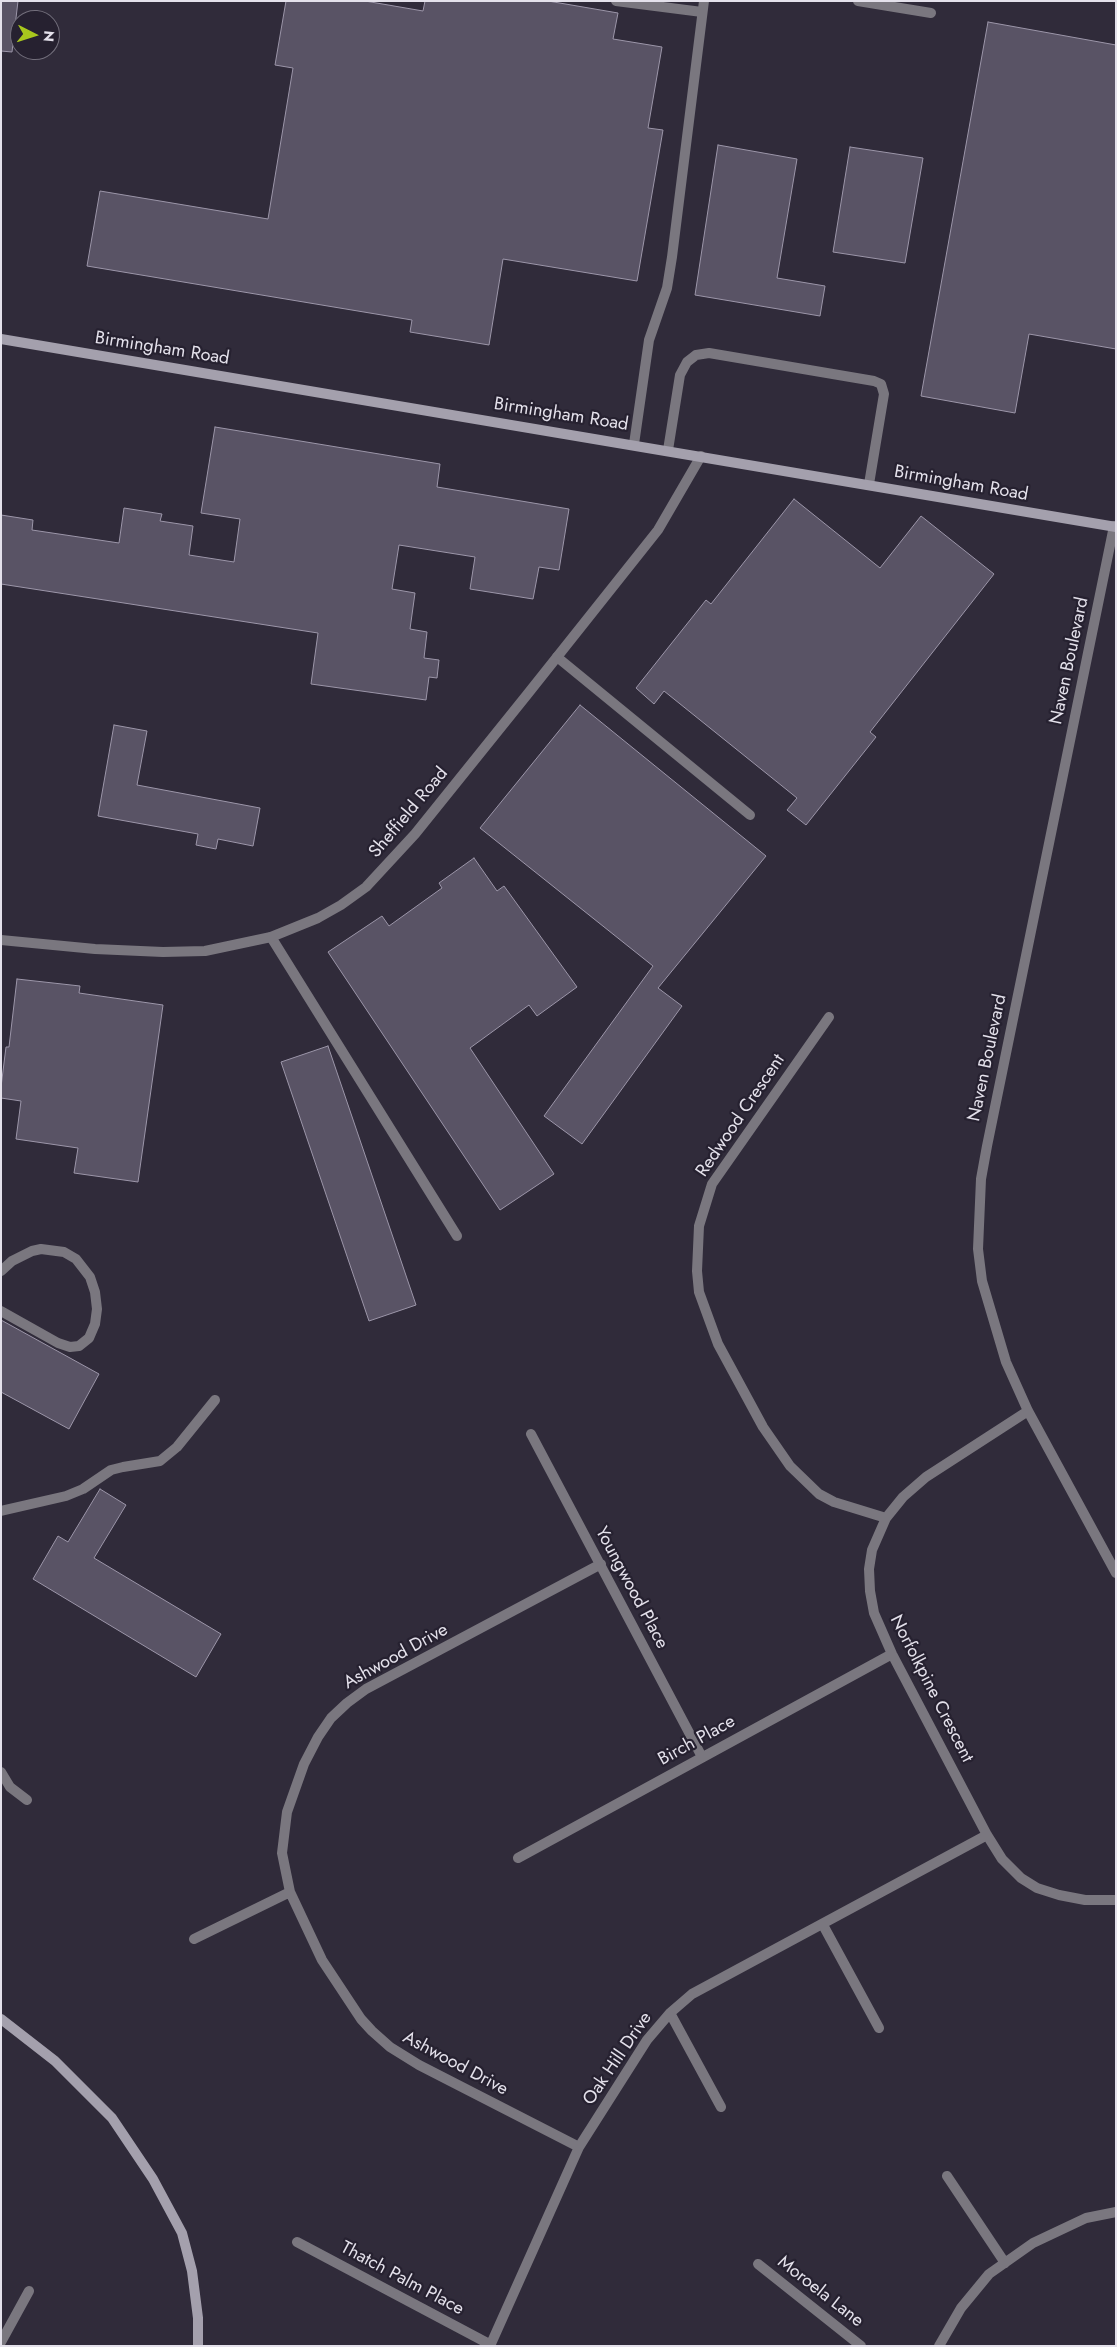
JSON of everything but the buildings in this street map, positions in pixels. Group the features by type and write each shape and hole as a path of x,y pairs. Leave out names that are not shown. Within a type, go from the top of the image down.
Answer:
{"street":[{"path":"616,1 702,12"},
{"path":"634,444 649,340 667,288 672,257 704,1"},
{"path":"858,1 931,12"},
{"name":"Birmingham Road","path":"1,339 1115,526"},
{"path":"668,450 680,375 687,362 696,355 709,353 874,381 881,384 884,394 869,484"},
{"name":"Sheffield Road","path":"1,940 95,950 205,951 271,937 318,918 341,905 372,880 415,834 557,657 658,530 701,456"},
{"name":"Naven Boulevard","path":"1115,526 981,1179 978,1249 982,1281 1006,1362 1028,1411 1116,1573"},
{"path":"557,657 750,815"},
{"path":"271,937 457,1236"},
{"name":"Redwood Crescent","path":"829,1017 712,1184 704,1203 699,1226 698,1285 707,1318 718,1344 763,1427 790,1466 819,1494 834,1502 886,1518"},
{"path":"1,1271 12,1261 32,1251 41,1249 64,1252 76,1259 90,1277 95,1292 97,1308 95,1324 89,1338 78,1346 70,1347 58,1343 1,1311"},
{"path":"1,1512 66,1496 83,1489 111,1470 123,1466 160,1461 177,1448 215,1400"},
{"name":"Norfolkpine Crescent","path":"1028,1411 926,1477 903,1498 886,1518 872,1550 869,1568 870,1591 874,1613 892,1654 1002,1859 1021,1878 1037,1888 1059,1896 1085,1900 1116,1900"},
{"name":"Youngwood Place","path":"531,1434 702,1757"},
{"name":"Ashwood Drive","path":"579,2147 419,2065 390,2047 361,2019 322,1960 290,1892 282,1853 287,1812 304,1764 318,1737 331,1718 346,1703 366,1689 601,1564"},
{"name":"Birch Place","path":"518,1858 892,1654"},
{"path":"1,1772 10,1787 27,1800"},
{"name":"Oak Hill Drive","path":"490,2345 579,2147 647,2040 670,2013 692,1994 988,1835"},
{"path":"194,1938 290,1892"},
{"path":"823,1925 879,2028"},
{"path":"670,2013 721,2108"},
{"path":"1,2019 55,2061 112,2118 153,2179 182,2233 192,2271 198,2318 198,2346"},
{"path":"947,2176 1005,2262"},
{"path":"939,2346 960,2308 977,2286 1005,2262 1033,2243 1086,2218 1116,2212"},
{"name":"Thatch Palm Place","path":"297,2242 490,2345"},
{"name":"Moroela Lane","path":"758,2264 861,2346"},
{"path":"1,2342 29,2292"}]}
